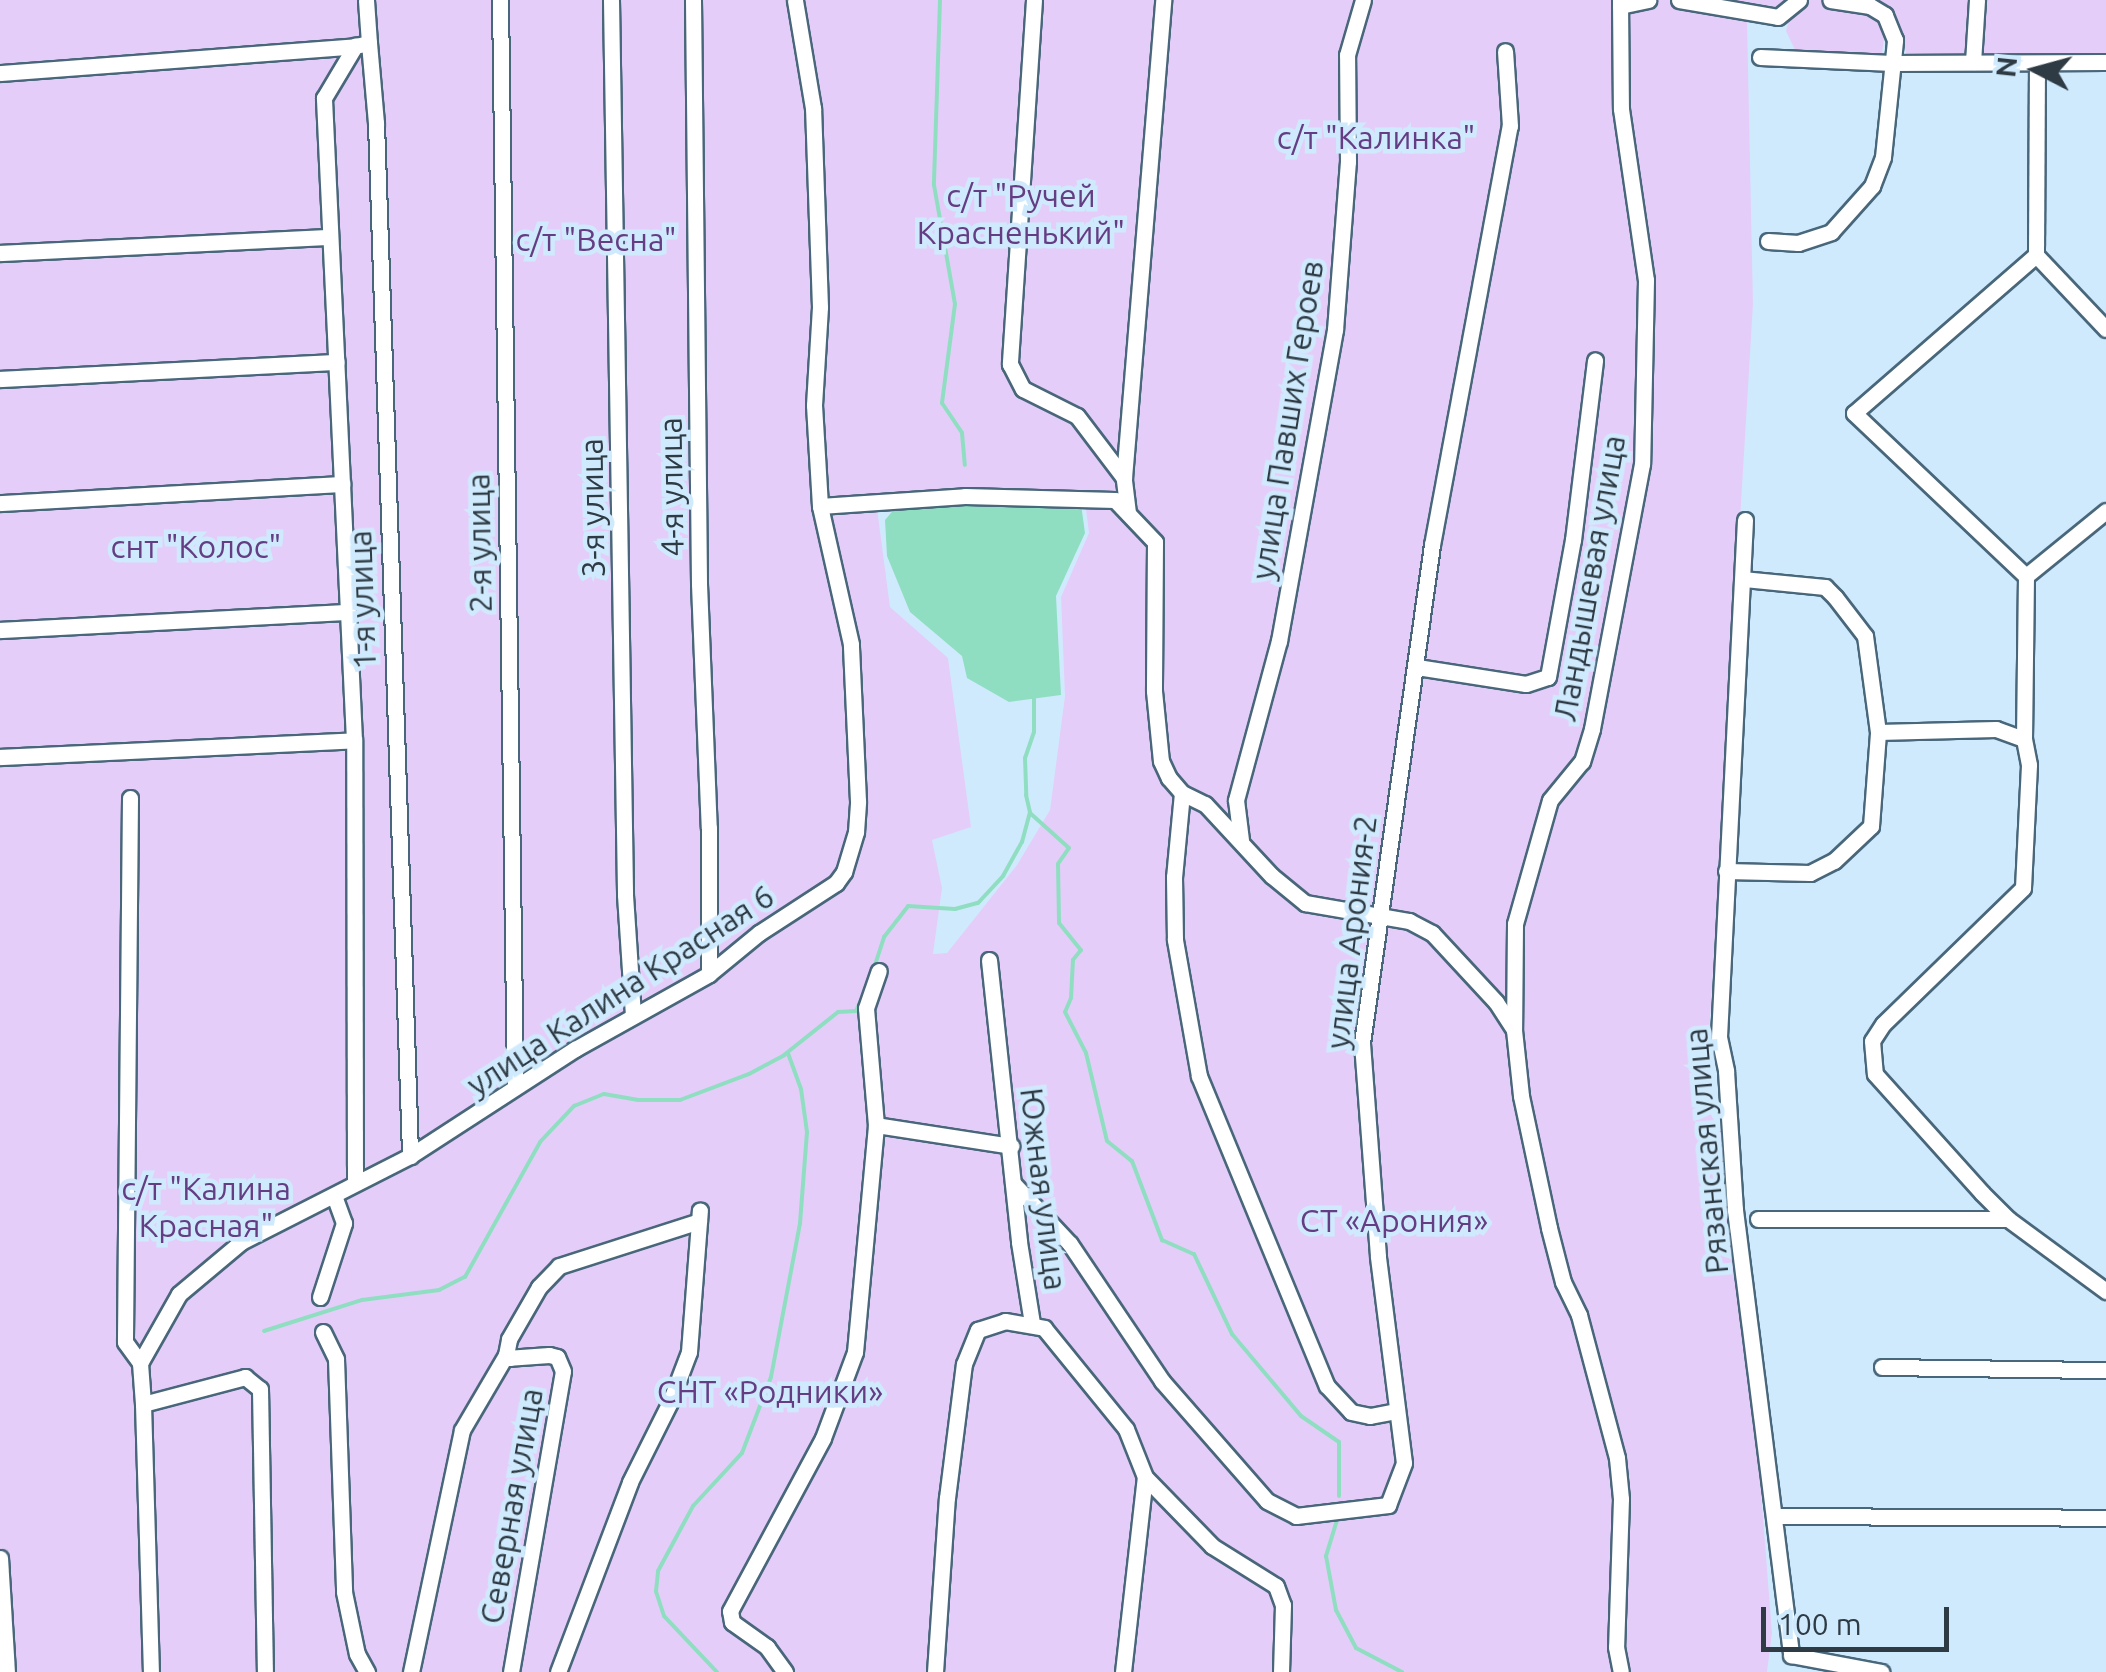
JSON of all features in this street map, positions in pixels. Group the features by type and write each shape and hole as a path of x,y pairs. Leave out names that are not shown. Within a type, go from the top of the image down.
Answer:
{"street":[{"name":"1-я улица","path":"366,0 362,44 376,123 410,1156"},
{"name":"2-я улица","path":"500,0 515,1085"},
{"name":"3-я улица","path":"611,0 625,895 633,1014"},
{"name":"4-я улица","path":"694,0 699,584 709,974"},
{"name":"улица Калина Красная 6","path":"140,1364 179,1294 207,1268 262,1230 410,1156 484,1111 515,1085 633,1014 709,974 759,933 836,883 851,856 858,801 850,644 820,506 814,405 820,307 812,108 795,0"},
{"path":"1034,0 1010,364 1023,388 1077,416 1124,478"},
{"path":"1128,513 1124,478 1163,0"},
{"name":"улица Павших Героев","path":"1242,844 1236,800 1279,640 1334,330 1348,162 1347,56 1363,0"},
{"path":"1620,3 1648,0"},
{"path":"1679,0 1733,5 1778,17 1799,0"},
{"path":"1768,241 1798,242 1831,232 1872,186 1884,157 1895,40 1885,15 1870,6 1830,0"},
{"path":"1973,62 1977,0"},
{"name":"Ландышевая улица","path":"1620,3 1621,109 1646,280 1642,464 1592,730 1582,761 1550,800 1515,924 1514,1030 1521,1096 1549,1228 1563,1282 1579,1316 1617,1458 1621,1498 1616,1647 1621,1672"},
{"name":"1-я улица","path":"355,1182 354,740 324,98 362,44"},
{"path":"0,73 362,44"},
{"name":"улица Арония-2","path":"1012,1183 1070,1244 1162,1381 1267,1501 1296,1516 1388,1505 1404,1463 1362,1065 1432,545 1495,190 1510,126 1505,51"},
{"path":"1760,57 1892,63 2106,62"},
{"path":"2037,63 2036,255 2106,329"},
{"path":"0,253 330,237"},
{"path":"2036,255 1854,413 2026,576 2024,738 2029,765 2024,888 1883,1024 1872,1041 1875,1074 2008,1220 2106,1291"},
{"path":"1417,667 1526,684 1548,677 1572,540 1596,360"},
{"path":"0,380 337,362"},
{"path":"0,503 342,484"},
{"path":"820,506 965,496 1114,500 1155,542 1154,691 1169,778 1182,794 1205,804 1305,902 1380,915 1432,933 1496,1002 1514,1030"},
{"path":"2026,576 2106,511"},
{"name":"Рязанская улица","path":"1745,520 1719,1038 1726,1072 1735,1210 1791,1655 1881,1672"},
{"path":"1726,871 1810,873 1834,861 1870,826 1878,732 1864,636 1835,597 1825,587 1744,579"},
{"path":"0,630 348,612"},
{"path":"1878,732 1996,729 2024,738"},
{"path":"0,757 354,740"},
{"path":"1182,794 1174,877 1175,940 1199,1076 1327,1386 1351,1412 1370,1416 1396,1411"},
{"path":"130,798 125,1342 140,1364 151,1672"},
{"name":"Южная улица","path":"935,1672 948,1498 969,1345 986,1327 1036,1320 1012,1183 1011,1146 990,1000 989,960"},
{"path":"785,1672 767,1647 732,1622 730,1611 823,1438 854,1352 876,1124 866,1008 879,972"},
{"path":"876,1124 1011,1146"},
{"path":"320,1297 344,1223 334,1196"},
{"name":"Северная улица","path":"510,1672 563,1371 557,1357 506,1355 509,1338 539,1287 559,1266 700,1215 689,1352 670,1402 630,1482 558,1672"},
{"path":"1758,1218 2008,1220"},
{"path":"1036,1320 1126,1429 1145,1476 1212,1546 1276,1586 1283,1605 1280,1672"},
{"path":"324,1332 336,1359 344,1592 356,1654 366,1672"},
{"path":"411,1672 462,1430 506,1355"},
{"path":"1882,1366 2106,1370"},
{"path":"143,1404 245,1377 260,1389 265,1672"},
{"path":"1123,1672 1145,1476"},
{"path":"1774,1516 2106,1518"},
{"path":"0,1558 7,1672"}],"green space":[{"path":"0,0 2106,0 2106,60 1984,58 1967,42 1966,54 1906,54 1904,39 1884,37 1882,54 1796,52 1786,31 1788,24 1747,19 1753,304 1705,1104 1735,1157 1772,1633 1767,1672 0,1672","holes":["875,493 1084,493 1089,533 1061,597 1065,696 1050,810 1017,865 947,953 933,954 942,888 932,840 971,827 948,658 890,607"]}],"shaded area":[{"path":"981,502 1081,504 1085,533 1056,596 1061,695 1009,702 967,678 962,656 910,612 887,556 885,520 897,506"}],"waterway":[{"path":"940,0 934,185 955,304 942,403 962,433 965,465"},
{"path":"1034,697 1034,732 1025,758 1026,795 1030,813 1069,848 1058,864 1059,923 1081,950 1073,960 1071,998 1065,1012 1086,1053 1107,1141 1132,1161 1162,1240 1194,1254 1232,1334 1301,1416 1339,1442 1339,1496"},
{"path":"874,968 884,937 908,906 955,909 978,903 1003,876 1022,842 1030,813"},
{"path":"264,1331 362,1300 439,1290 465,1277 540,1142 574,1106 604,1094 638,1100 680,1100 749,1074 784,1055 838,1012 856,1011 861,1000"},
{"path":"717,1672 664,1616 656,1591 658,1571 693,1506 742,1453 771,1377 800,1223 807,1132 801,1089 788,1054"},
{"path":"1337,1520 1326,1556 1336,1610 1356,1648 1402,1672"}],"park label":[{"name":"с/т \"Калинка\"","path":"1376,137"},
{"name":"с/т \"Ручей Красненький\"","path":"1021,214"},
{"name":"с/т \"Весна\"","path":"596,239"},
{"name":"снт \"Колос\"","path":"196,546"},
{"name":"с/т \"Калина Красная\"","path":"206,1208"},
{"name":"СТ «Арония»","path":"1394,1220"},
{"name":"СНТ «Родники»","path":"770,1391"}]}
